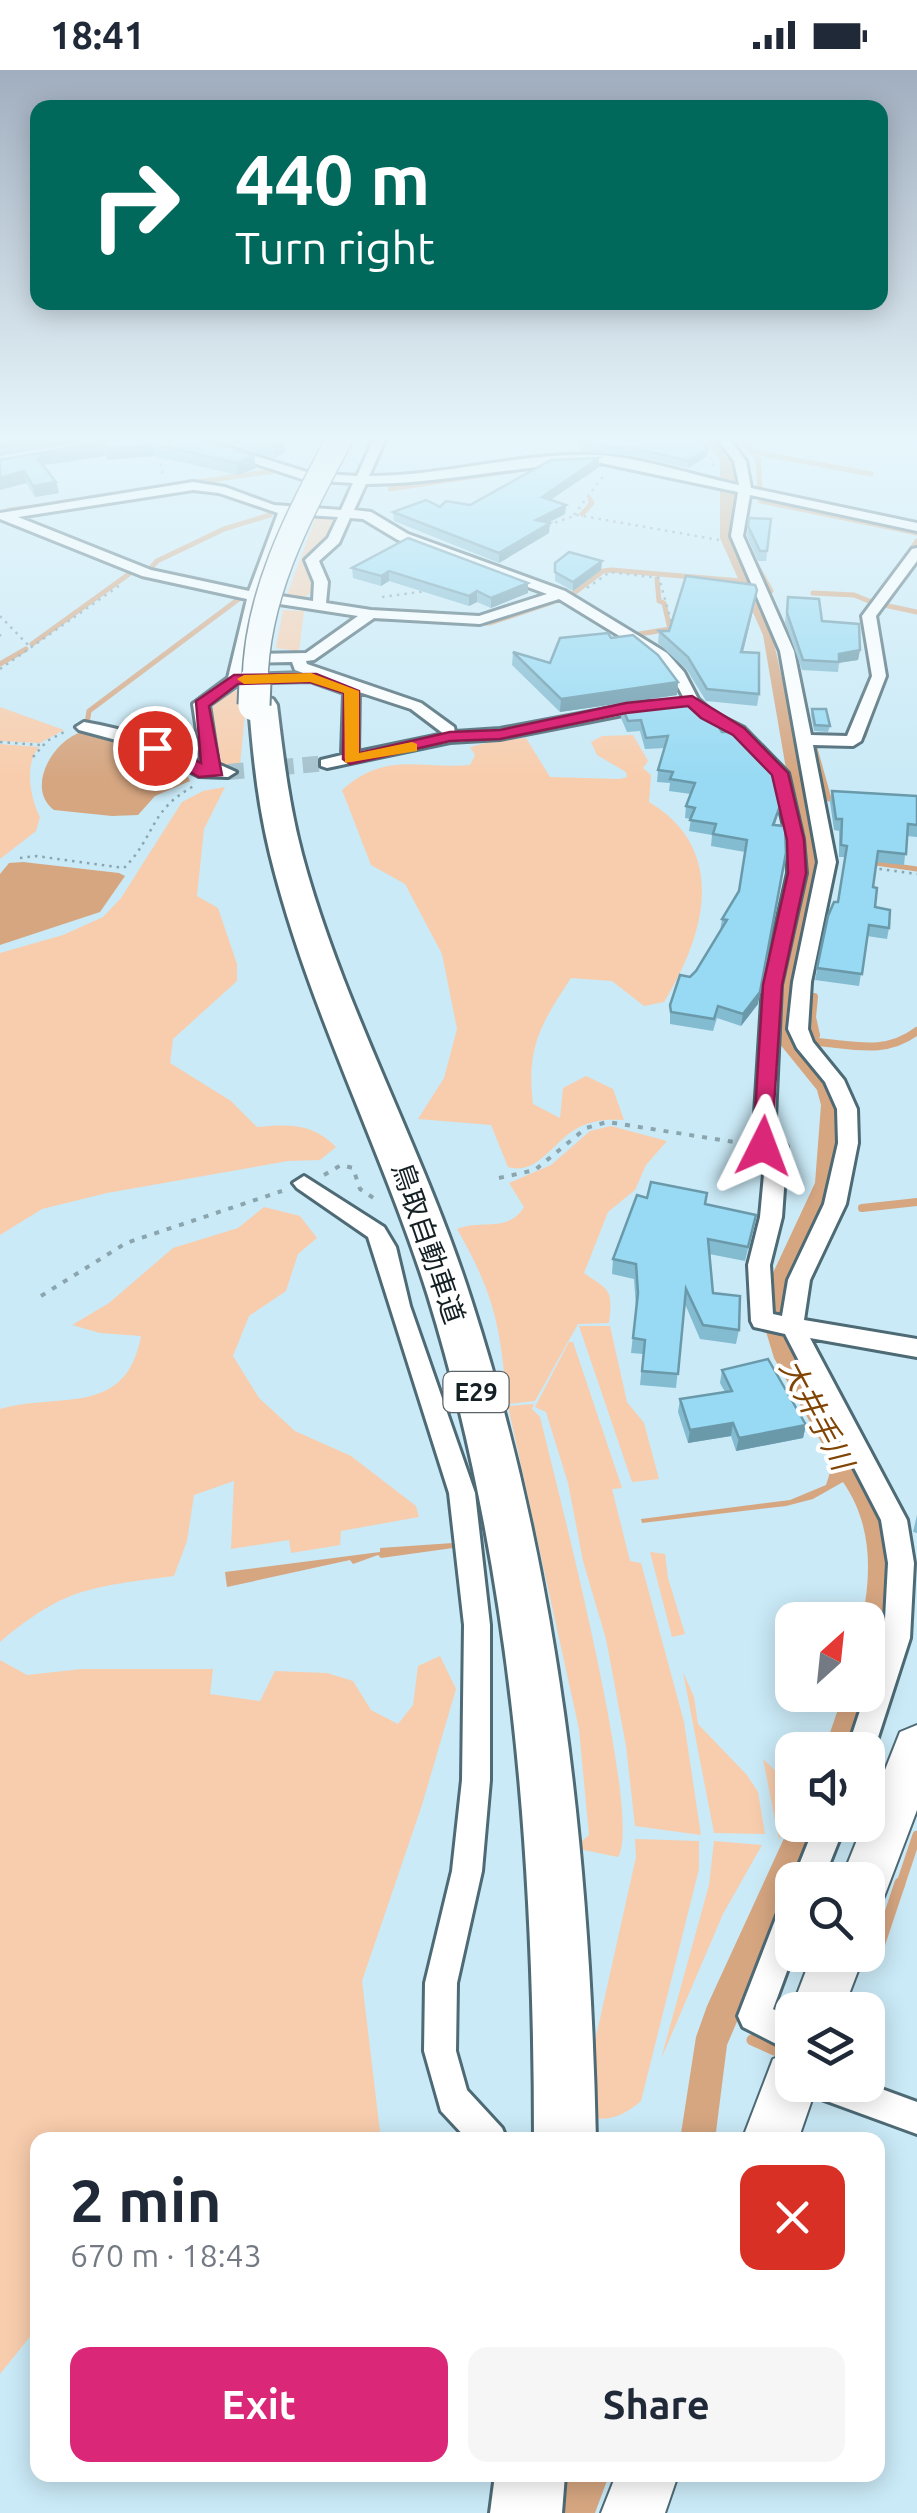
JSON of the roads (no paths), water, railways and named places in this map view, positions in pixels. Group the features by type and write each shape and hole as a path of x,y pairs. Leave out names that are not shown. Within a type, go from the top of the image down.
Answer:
{"highway":[{"name":"鳥取自動車道","path":"291,550 250,697 253,759 276,869 432,1298 492,1528 527,1767 555,2123"},
{"path":"526,2513 529,2482"},
{"path":"556,2513 558,2482"}],"main road":[{"path":"873,1862 917,1746"},
{"path":"773,2132 783,2102"},
{"path":"632,2513 643,2482"}],"street":[{"path":"89,550 143,571 254,596 366,613 480,620 566,597"},
{"path":"250,697 238,659 271,550"},
{"path":"319,606 321,582 312,560 323,550"},
{"path":"443,550 566,597 634,636 677,672 679,703"},
{"path":"743,550 776,617 787,651 827,862 802,982 798,1029 804,1044 834,1080 847,1109 848,1143 835,1204 800,1280 792,1325 894,1520 901,1563 898,1638 866,1732"},
{"path":"804,740 853,742 879,676 870,616 917,552"},
{"path":"238,659 309,657 366,613"},
{"path":"298,657 300,667 416,706 449,730"},
{"path":"84,727 101,729 182,758 205,773 222,772 210,766 201,704 250,697 311,677 352,691 350,759"},
{"path":"328,764 450,737 500,734 601,712 679,703 738,731 780,773 795,840 797,873 772,985 763,1146 777,1147 771,1217 759,1265 758,1306 762,1321 917,1348"},
{"path":"304,1183 376,1232 386,1247 400,1306 462,1493 477,1625 476,1780 467,1871 441,1983 440,2050 453,2098 483,2132"},
{"path":"775,1961 754,2016 775,2027"},
{"path":"872,2102 917,2118"}],"water":[{"name":"大井手川","path":"725,550 736,550 766,608 820,845 819,881 793,995 840,1115 839,1149 830,1194 784,1307 789,1342 882,1518 894,1563 885,1644 885,1602 864,1602 868,1566 864,1531 843,1482 813,1499 786,1506 642,1523 641,1519 790,1500 826,1485 833,1463 774,1358 764,1325 765,1298 773,1273 815,1183 821,1105 817,1090 775,1038 805,835 786,769 763,635"},
{"path":"82,732 159,756 184,772 190,781 155,796 138,815 54,810 42,790 46,766 61,744"},
{"path":"9,863 125,876 100,912 0,945 0,874"},
{"path":"453,1543 453,1548 381,1558 378,1555 353,1564 350,1560 227,1587 225,1572 380,1552 380,1548"},
{"path":"837,1712 864,1712 858,1732 830,1732"},
{"path":"782,1842 815,1842 806,1862 775,1862 775,1933 727,2045 716,2132 681,2132 696,2037"},
{"path":"560,2482 606,2482 595,2513 549,2513"}],"waterway":[{"path":"150,569 157,561 180,550"},
{"path":"891,579 911,550"},
{"path":"757,566 771,591"},
{"path":"570,596 603,571 611,570 741,581"},
{"path":"32,644 129,574"},
{"path":"145,577 234,596"},
{"path":"639,634 670,629 664,603 659,601 657,579"},
{"path":"813,593 854,595 874,603"},
{"path":"87,724 89,711 240,598"},
{"path":"475,623 490,623 562,599"},
{"path":"284,605 314,609"},
{"path":"884,605 917,612"},
{"path":"370,610 434,613"},
{"path":"380,619 401,619"},
{"path":"0,664 26,649"},
{"path":"864,736 884,675"},
{"path":"814,745 829,799"},
{"path":"869,862 917,869"},
{"path":"814,997 812,1017 816,1035"},
{"path":"817,1042 881,1046 917,1031"},
{"path":"862,1208 917,1202"},
{"path":"900,1886 917,1835"},
{"path":"885,1928 900,1883"},
{"path":"752,2040 775,2050"}],"tunnel":[{"path":"228,772 327,763"}]}
